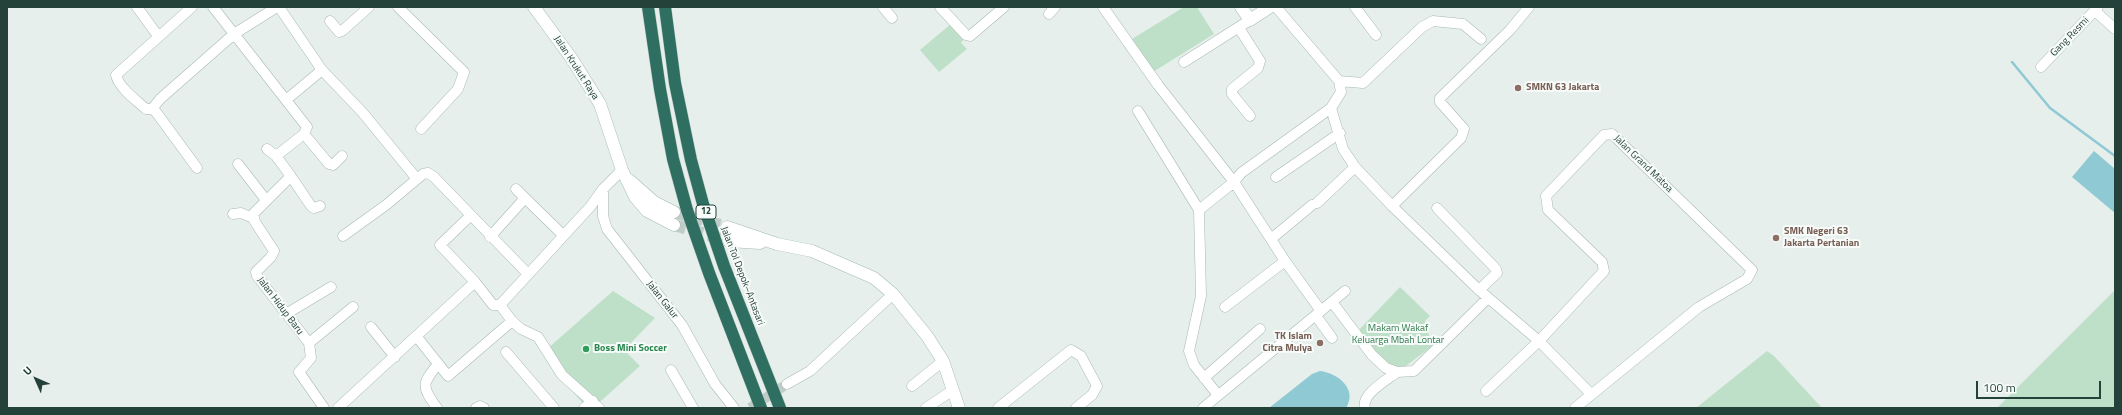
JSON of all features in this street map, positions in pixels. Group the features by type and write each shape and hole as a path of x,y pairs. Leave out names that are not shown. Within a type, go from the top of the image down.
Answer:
{"highway":[{"name":"12","path":"648,7 660,88 673,159 687,210 760,408"},
{"name":"Jalan Tol Depok–Antasari","path":"665,7 675,83 691,160 703,204 724,266 780,408"}],"street":[{"path":"137,7 158,36"},
{"path":"152,109 146,109 128,92 116,75 192,7"},
{"path":"213,7 307,127 304,134 276,156"},
{"path":"152,109 160,99 234,34 278,7 322,70 363,113 417,179"},
{"path":"330,21 339,32 342,31 369,7"},
{"path":"398,7 464,72 458,89 421,129"},
{"name":"Jalan Krukut Raya","path":"534,7 572,59 600,104 625,174 635,197 647,211 674,225"},
{"path":"883,7 892,18"},
{"path":"940,7 970,36 1004,7"},
{"path":"1103,7 1158,85 1234,182 1319,314 1332,338"},
{"path":"1241,7 1250,20"},
{"path":"1184,62 1270,7"},
{"path":"1200,210 1234,182 1241,173 1331,108 1341,92 1339,81 1276,7"},
{"path":"1355,7 1376,35"},
{"path":"1392,206 1461,138 1464,129 1440,102 1440,98 1510,30 1529,7"},
{"path":"2093,9 2115,29"},
{"name":"Gang Resmi","path":"2041,67 2093,9"},
{"path":"1339,81 1363,83 1422,27 1433,21 1463,24 1480,39"},
{"path":"1239,28 1260,61 1258,68 1232,89 1232,94 1250,116"},
{"path":"286,100 322,70"},
{"path":"1331,108 1340,134 1343,149 1355,167 1392,206 1479,290 1488,298 1492,299 1539,341 1591,394"},
{"path":"152,109 197,168"},
{"path":"1138,111 1200,210 1201,296 1189,351 1194,365 1218,396"},
{"path":"304,134 329,164 333,164 342,156"},
{"path":"1276,177 1340,134"},
{"name":"Jalan Grand Matoa","path":"1486,391 1539,341 1604,271 1602,262 1548,210 1546,196 1604,135 1612,134 1752,270 1747,278 1699,307 1575,408"},
{"path":"267,149 276,156 311,206 314,208 320,206"},
{"path":"238,164 266,200"},
{"path":"1271,239 1314,204 1355,167"},
{"path":"343,236 386,205 425,173 431,175 490,237 528,274"},
{"path":"470,216 440,245 475,282 493,305 500,305 590,207 603,189 625,174"},
{"name":"Jalan Krukut Raya","path":"625,174 654,202 674,212"},
{"path":"233,214 241,213 253,218 254,211 287,180 290,175"},
{"path":"516,189 563,236"},
{"name":"Jalan Galur","path":"603,189 603,216 607,229 682,325 715,384 734,408"},
{"path":"490,237 525,198"},
{"path":"1437,208 1496,269 1497,273 1494,277 1479,290"},
{"name":"Jalan Hidup Baru","path":"253,218 274,251 271,257 256,270 257,276 308,343 311,358 299,372 324,408"},
{"path":"727,227 777,244 812,251 874,278 893,294 927,336 943,361 959,408"},
{"path":"728,241 777,244"},
{"path":"1225,306 1285,261"},
{"path":"338,408 417,337 475,282"},
{"path":"286,314 331,287"},
{"path":"1203,408 1319,314 1344,291"},
{"path":"788,384 810,371 893,294"},
{"path":"1332,302 1372,355 1386,368 1396,372 1414,371 1488,298"},
{"path":"500,305 512,321 523,331 538,337 562,375 596,404"},
{"path":"308,343 353,307"},
{"path":"417,337 446,375 450,375 512,321"},
{"path":"371,327 396,356"},
{"path":"1204,378 1260,329"},
{"path":"998,408 1071,350 1081,356 1097,386 1092,395 1076,408"},
{"path":"506,352 549,406"},
{"path":"912,386 943,361"},
{"path":"437,408 427,392 425,384 426,379 438,364"},
{"path":"671,370 693,408"},
{"path":"1365,408 1364,404 1367,397 1396,372"},
{"path":"926,408 953,390"},
{"path":"584,408 596,404"},
{"path":"476,408 480,406 484,408"}],"green space":[{"path":"1184,7 1197,7 1214,34 1153,72 1132,39"},
{"path":"952,23 965,38 961,43 967,49 939,72 920,50"},
{"name":"Makam Wakaf Keluarga Mbah Lontar","path":"1400,287 1430,316 1425,321 1432,346 1393,376 1357,332"},
{"path":"2115,290 2115,408 1997,408"},
{"name":"Boss Mini Soccer","path":"613,291 655,318 624,350 640,366 593,408 587,408 573,392 547,349"},
{"path":"1767,351 1774,356 1822,408 1696,408"}],"water":[{"path":"2094,151 2115,169 2115,213 2072,177"},
{"path":"1320,371 1333,375 1348,388 1350,394 1346,408 1269,408 1312,374"}],"waterway":[{"path":"2012,62 2050,108 2115,156"}],"tunnel":[{"path":"674,212 727,227"},
{"path":"674,225 729,241"},
{"path":"750,408 787,384"}],"place":[{"name":"SMKN 63 Jakarta","path":"1518,88"},
{"name":"SMK Negeri 63 Jakarta Pertanian","path":"1776,238"},
{"name":"TK Islam Citra Mulya","path":"1320,343"},
{"name":"Boss Mini Soccer","path":"586,349"}]}
